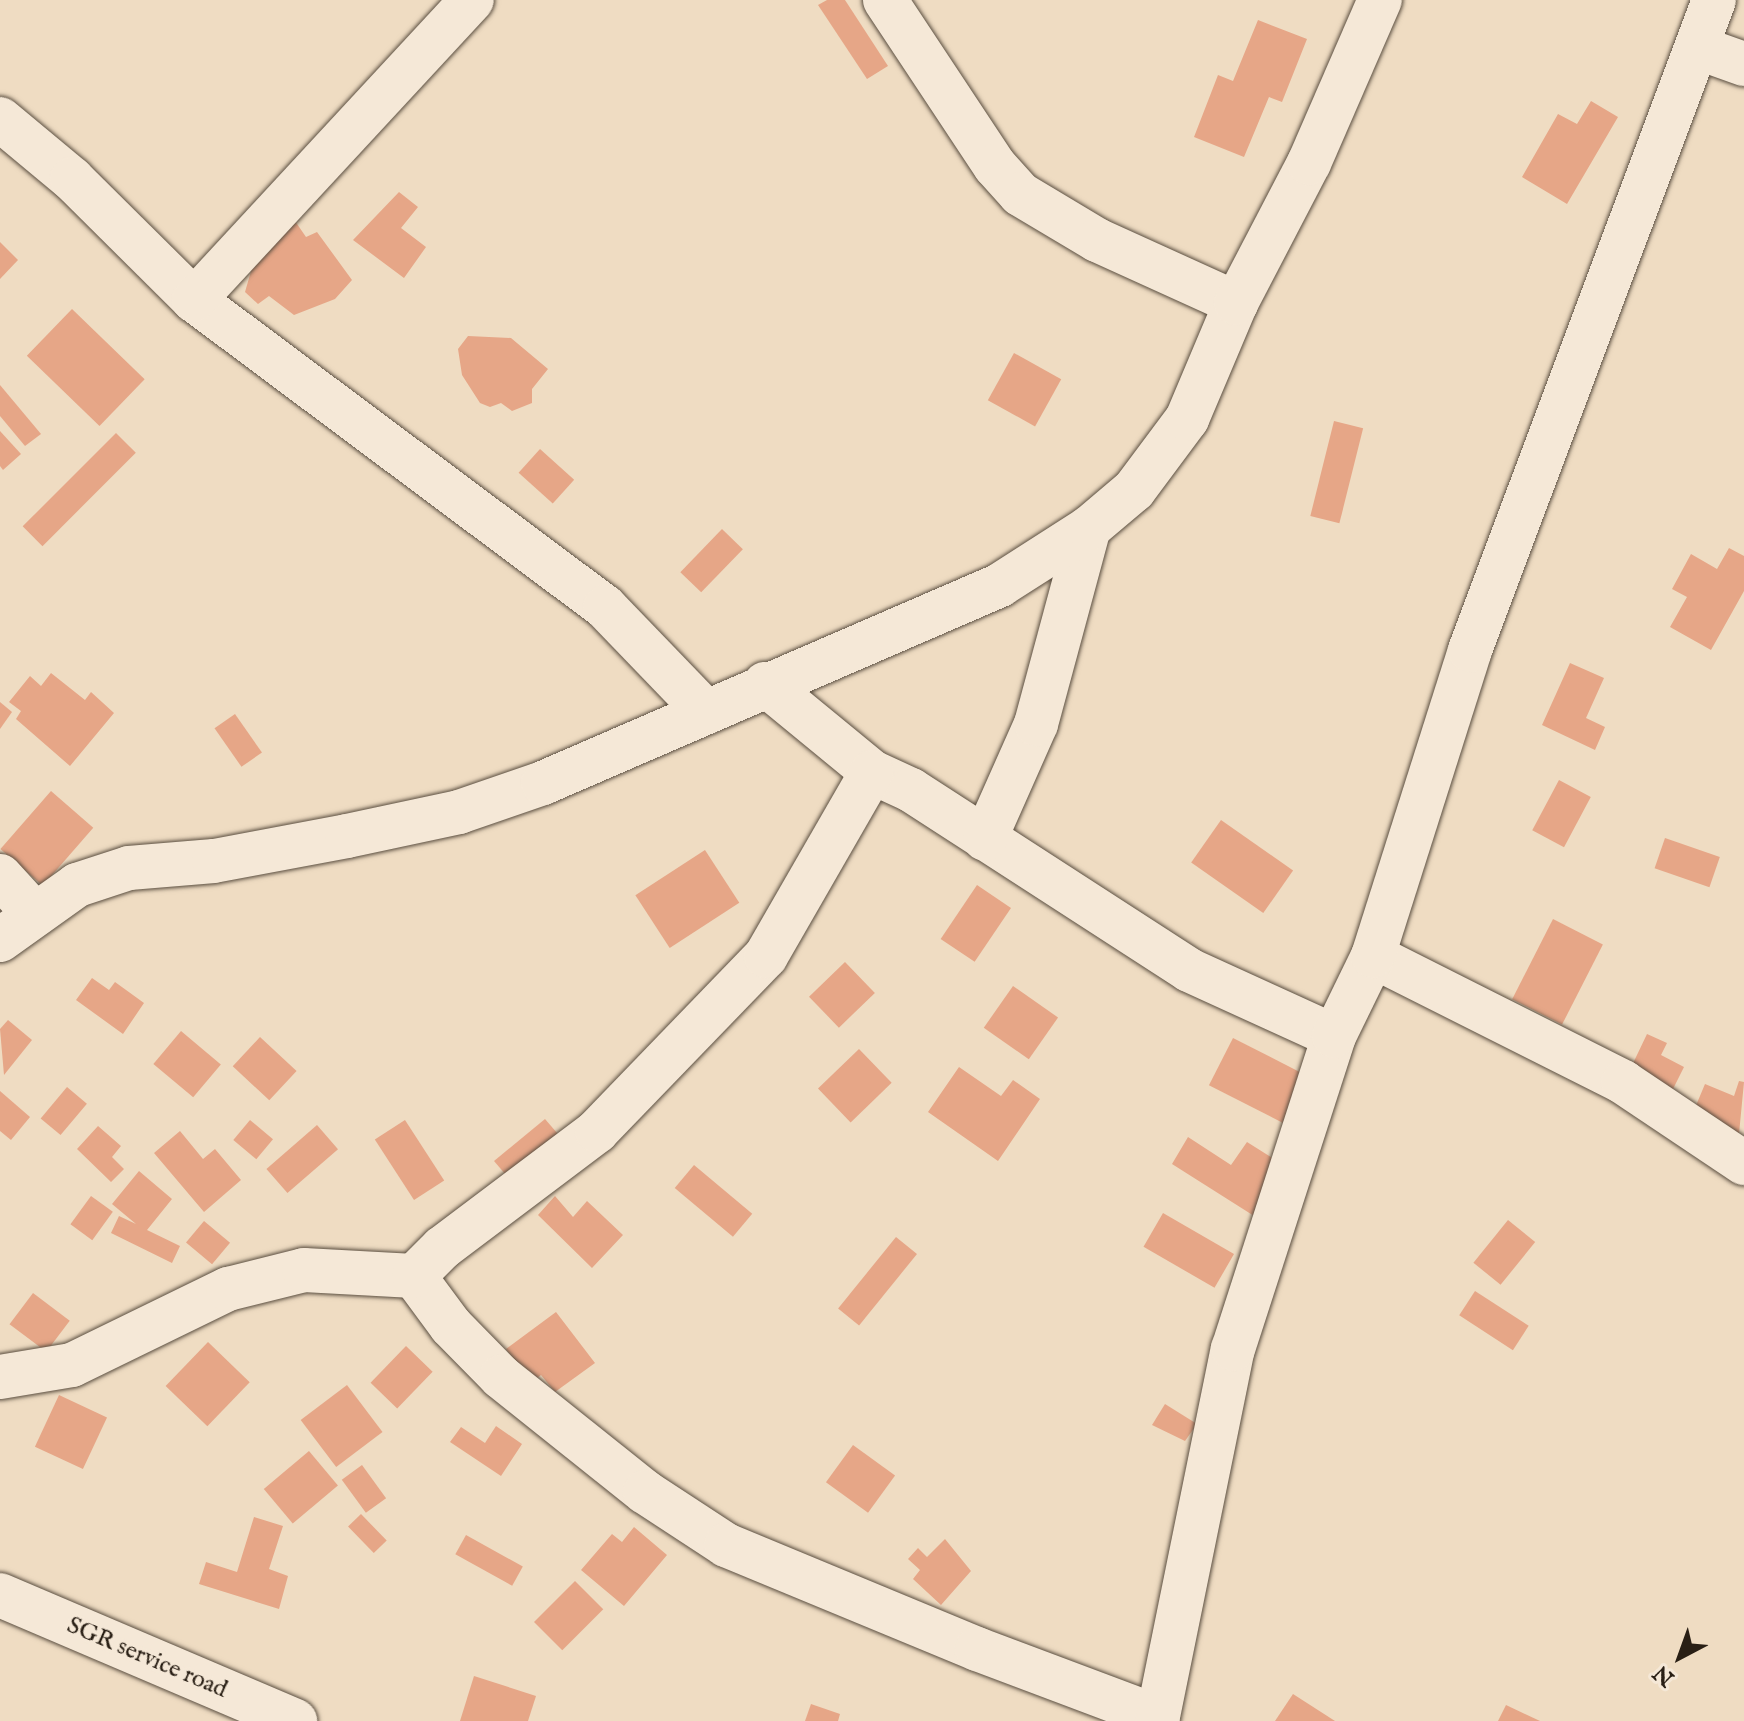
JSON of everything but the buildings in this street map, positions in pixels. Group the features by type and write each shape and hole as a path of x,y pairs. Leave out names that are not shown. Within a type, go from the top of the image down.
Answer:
{"street":[{"path":"194,300 472,0"},
{"path":"885,0 995,166 1020,194 1097,240 1236,303"},
{"path":"0,940 77,885 129,868 214,861 459,812 543,783 765,684 1000,585 1089,528 1134,490 1187,419 1236,303 1309,163 1380,0"},
{"path":"414,1276 451,1326 501,1377 645,1492 726,1545 977,1649 1157,1719 1233,1349 1334,1036 1373,956 1470,650 1699,48 1714,0"},
{"path":"1699,48 1744,64"},
{"path":"0,119 72,179 194,300 605,607 706,712"},
{"path":"985,839 1036,724 1089,528"},
{"path":"765,684 872,772 911,790 1189,970 1334,1036"},
{"path":"0,1377 72,1365 228,1289 304,1270 414,1276 442,1248 597,1131 766,956 872,772"},
{"path":"0,876 35,914"},
{"path":"1373,956 1623,1082 1744,1163"},
{"name":"SGR service road","path":"0,1595 295,1721"}]}
